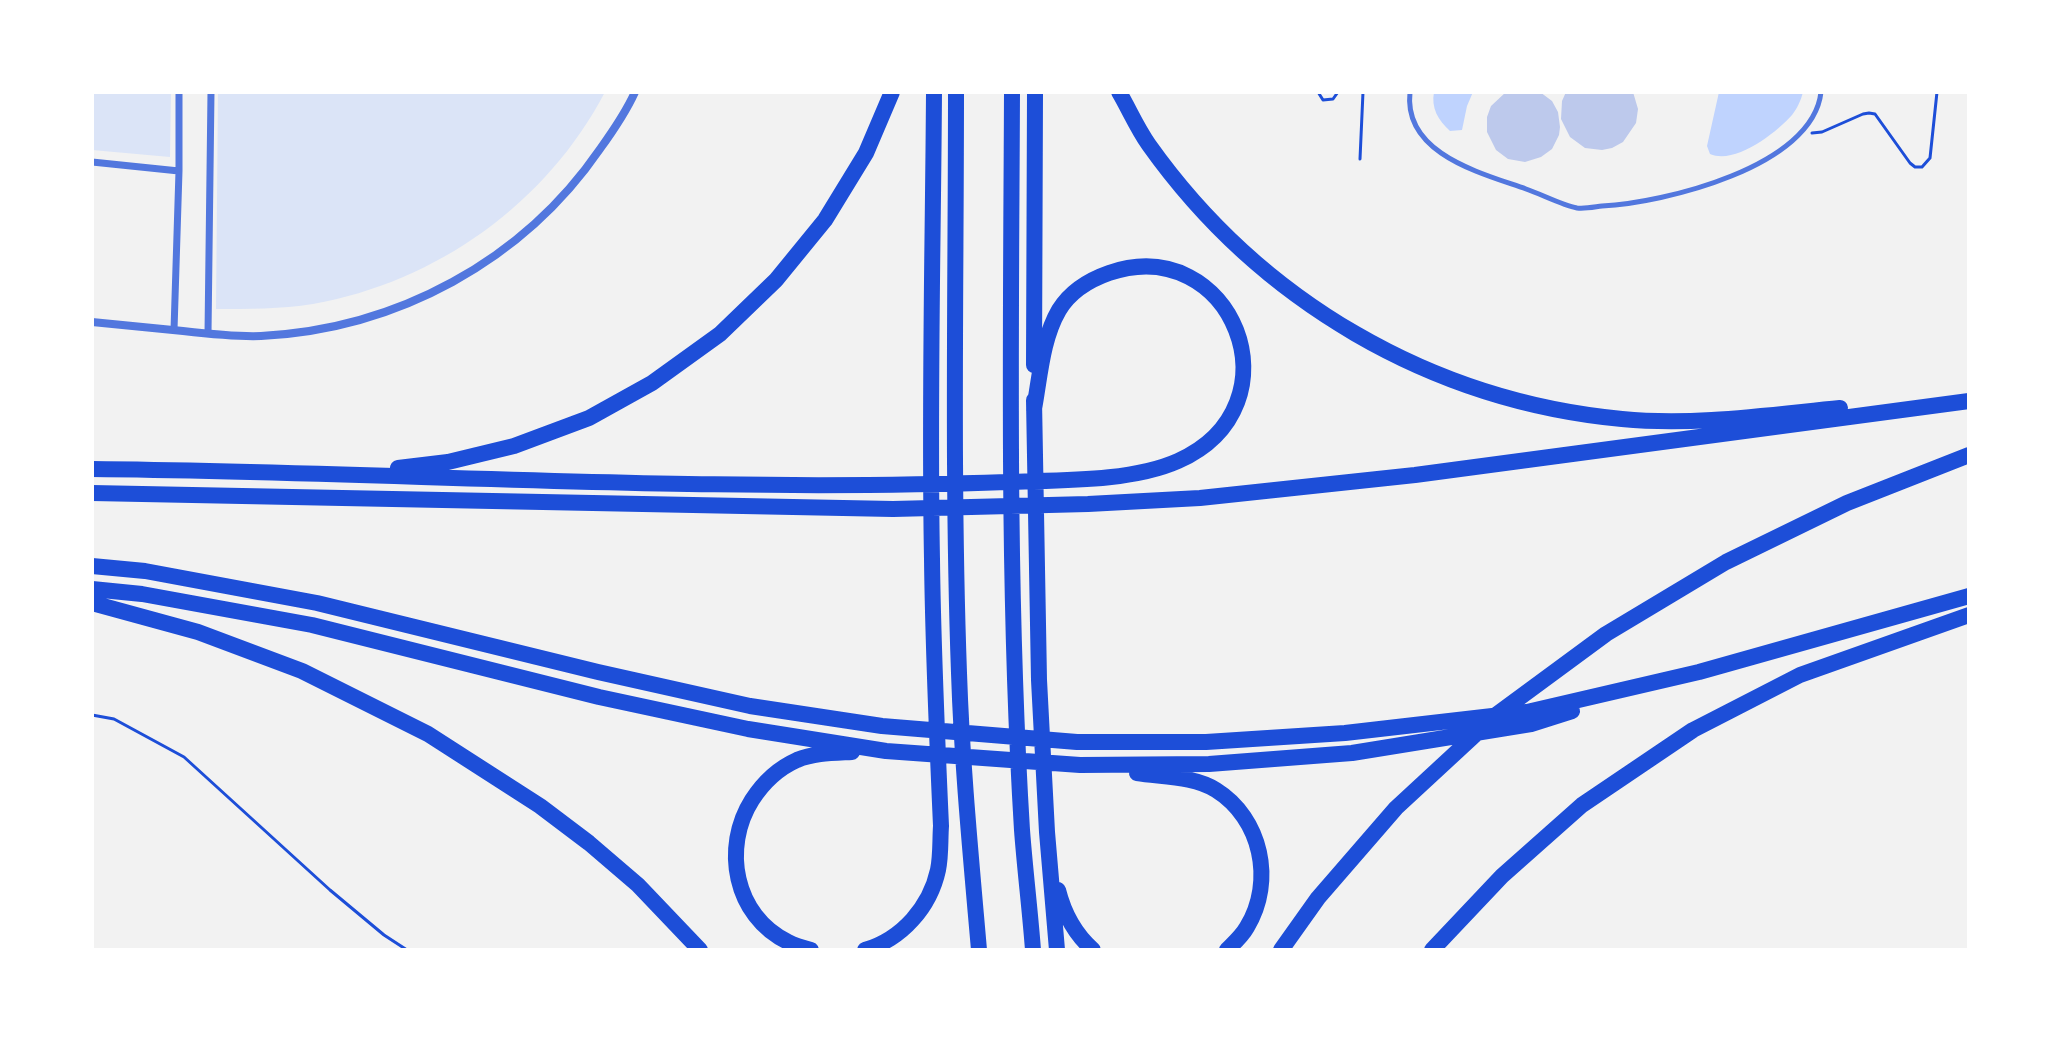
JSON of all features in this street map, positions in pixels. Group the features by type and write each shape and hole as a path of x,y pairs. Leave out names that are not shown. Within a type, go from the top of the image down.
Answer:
{"highway":[{"path":"334,475 448,462 514,446 589,418 652,383 720,334 776,280 825,220 866,153 892,92"},
{"path":"865,950 892,938 921,909 937,871 941,826 931,557 934,92"},
{"path":"956,92 959,674 979,950"},
{"path":"1012,92 1012,555 1023,830 1033,950"},
{"path":"1035,92 1034,433 1039,680 1057,950"},
{"path":"1119,92 1148,143 1192,199 1242,250 1293,293 1354,334 1421,368 1478,390 1554,411 1686,422 1969,399"},
{"path":"92,469 895,486 1080,479 1126,474 1157,469 1178,461 1215,438 1227,424 1238,400 1244,371 1241,341 1233,320 1210,292 1195,280 1160,267 1140,265 1089,282 1061,307 1046,345 1034,409"},
{"path":"92,493 893,509 1088,504 1200,498 1415,475 1969,399"},
{"path":"1281,950 1318,898 1396,808 1504,707 1606,634 1726,562 1847,503 1969,455"},
{"path":"92,566 145,571 317,603 750,706 882,726 1077,742 1206,742 1345,733 1527,712 1699,672"},
{"path":"92,589 142,594 312,625 599,697 748,729 886,751 1080,765 1199,782 1215,789 1242,813 1257,842 1262,862 1261,891 1256,909 1247,926 1227,950"},
{"path":"1080,765 1209,764 1352,753 1531,724 1699,672 1969,596"},
{"path":"92,603 198,632 302,671 428,734 540,806 589,843 638,885 700,950"},
{"path":"1432,950 1502,876 1582,805 1693,730 1800,675 1969,615"},
{"path":"811,950 787,942 770,931 745,899 735,860 740,823 767,781 795,761 811,755 886,751"},
{"path":"1049,862 1071,924 1093,950"}],"street":[{"path":"174,330 179,92"},
{"path":"208,333 211,92"},
{"path":"92,322 258,336 318,330 387,312 457,280 515,241 553,207 590,164 635,92"},
{"path":"92,162 179,171"}],"lane":[{"path":"1410,92 1411,113 1416,127 1431,146 1472,170 1577,208 1655,200 1688,192 1752,167 1777,153 1803,130 1815,112 1821,92"}],"path":[{"path":"1318,92 1323,100 1333,99 1338,92"},
{"path":"1360,159 1363,92"},
{"path":"1803,130 1816,133 1863,114 1875,114 1910,163 1922,167 1930,158 1937,92"},
{"path":"92,715 114,719 184,757 330,890 407,950"}],"shaded area":[{"path":"92,92 171,92 170,157 92,150"},
{"path":"218,92 605,92 581,132 552,169 520,202 445,257 359,293 313,304 216,309"}],"water":[{"path":"1434,92 1473,92 1462,130 1450,131 1442,123 1436,113"},
{"path":"1719,92 1803,92 1794,113 1776,130 1743,151 1720,156 1710,154 1707,146"}],"building":[{"path":"1506,92 1540,92 1552,101 1558,112 1559,135 1552,149 1541,157 1525,162 1508,159 1496,150 1487,132 1487,117 1491,106"},
{"path":"1566,92 1633,92 1638,109 1636,123 1623,142 1612,148 1585,148 1570,137 1561,119"}]}
